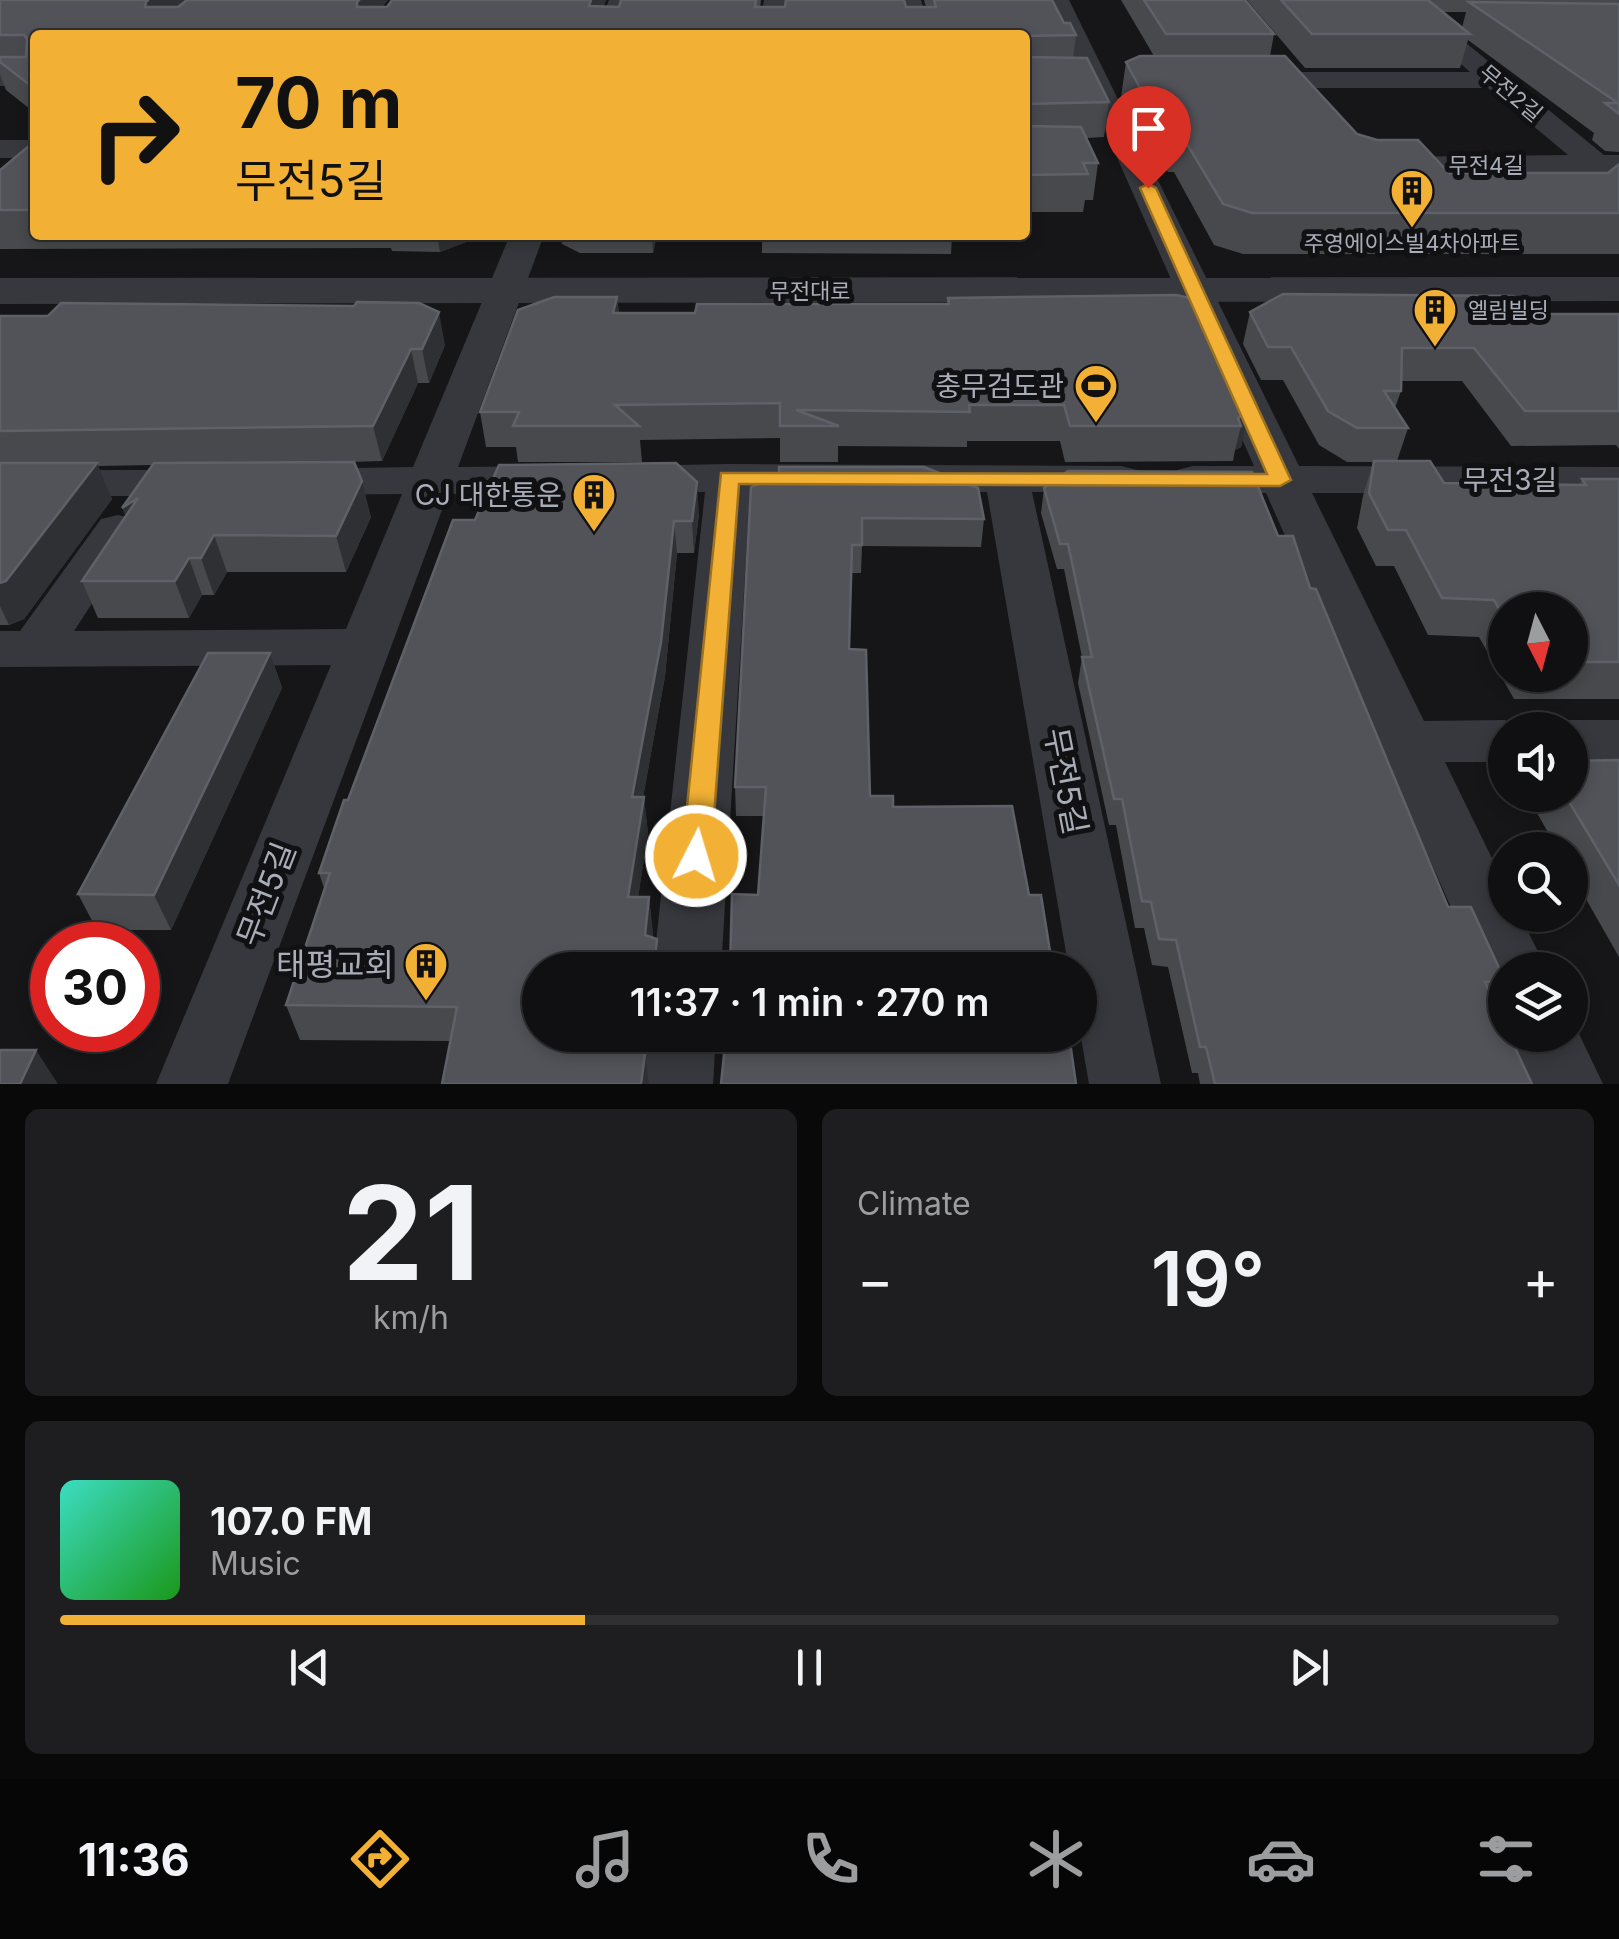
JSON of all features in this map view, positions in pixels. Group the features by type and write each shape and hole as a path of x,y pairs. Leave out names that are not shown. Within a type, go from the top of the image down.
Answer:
{"street":[{"path":"609,30 620,0"},
{"path":"772,30 775,0"},
{"path":"910,0 917,30"},
{"path":"1058,0 1107,79 1131,150 1280,480 1504,952"},
{"name":"무전2길","path":"1399,0 1612,171"},
{"path":"1424,22 1463,22"},
{"path":"1272,53 1318,108"},
{"path":"0,78 30,78"},
{"path":"1061,79 1107,79"},
{"path":"1215,80 1496,80"},
{"path":"0,171 24,148"},
{"path":"1096,150 1131,150"},
{"name":"무전4길","path":"1355,151 1367,166 1612,171"},
{"name":"무전5길","path":"192,1084 525,240"},
{"name":"무전대로","path":"0,291 1619,290"},
{"path":"0,484 729,478 1280,480"},
{"path":"689,952 729,478"},
{"name":"무전5길","path":"1006,478 1125,1084"},
{"name":"무전3길","path":"1280,480 1619,480"},
{"path":"18,649 150,484"},
{"path":"18,649 362,648"},
{"path":"1404,742 1488,741"},
{"path":"1588,741 1619,741"},
{"path":"677,1084 680,1052"},
{"path":"1552,1052 1567,1084"}],"building":[{"path":"0,0 148,0 145,7 178,7 187,0 359,0 357,7 387,7 392,0 591,0 589,6 619,7 621,0 756,0 755,7 785,7 786,0 904,0 906,7 936,7 934,0 1052,0 1064,23 1070,23 1076,35 1030,36 1030,30 30,30 30,85 0,62 0,57 26,57 27,39 24,35 0,35"},
{"path":"1144,0 1245,0 1274,34 1166,34"},
{"path":"1281,0 1428,0 1470,34 1312,34"},
{"path":"1469,2 1619,4 1619,114 1605,103 1618,103"},
{"path":"1140,56 1285,56 1357,134 1377,140 1418,140 1449,173 1608,173 1619,164 1619,213 1252,213 1223,204 1181,134 1175,134 1155,103 1148,103 1126,62"},
{"path":"1030,57 1087,58 1109,102 1030,104"},
{"path":"1030,126 1081,127 1098,163 1083,163 1088,174 1030,175"},
{"path":"30,145 30,210 0,210 0,170"},
{"path":"1283,294 1513,296 1530,314 1619,314 1619,411 1525,411 1474,348 1402,348 1401,391 1384,391 1408,428 1357,428 1328,411 1291,347 1268,347 1250,312"},
{"path":"1176,295 1195,299 1249,412 1238,418 1241,426 1070,426 1064,405 969,405 970,412 796,410 839,426 780,426 780,403 615,405 639,426 513,426 519,412 480,412 518,310 554,297 617,297 613,313 695,313 697,304 949,304 948,298"},
{"path":"357,302 419,303 439,312 422,349 411,349 373,426 0,431 0,316 48,316 61,303 354,306"},
{"path":"1374,461 1430,461 1444,483 1586,485 1582,479 1619,479 1619,662 1588,662 1588,592 1488,592 1488,600 1442,598 1406,530 1388,530 1369,493"},
{"path":"354,462 362,481 336,536 214,535 201,558 189,558 175,581 82,581 138,498 122,508 154,463"},
{"path":"0,463 97,463 6,581 0,583"},
{"path":"676,463 697,482 692,521 674,521 661,642 632,797 644,797 628,897 649,897 645,935 657,939 656,952 522,952 522,1052 638,1052 645,1054 641,1084 442,1084 457,1007 286,1005 330,873 319,873 344,800 348,800 453,520 475,520 499,465"},
{"path":"779,467 924,467 978,488 984,519 862,518 862,545 852,545 849,649 866,650 870,796 893,796 893,807 1012,806 1029,895 1041,895 1050,952 730,952 732,894 758,895 766,787 735,787 751,487 779,476"},
{"path":"1068,471 1252,472 1278,536 1293,536 1310,588 1316,589 1448,907 1471,907 1492,952 1488,952 1485,982 1488,1052 1517,1052 1532,1084 1215,1084 1206,1047 1200,1047 1176,940 1159,939 1151,902 1142,901 1122,799 1114,799 1082,657 1092,657 1068,544 1060,544 1044,488"},
{"path":"208,653 270,653 154,895 78,894"},
{"path":"1619,760 1619,885 1575,812 1588,812 1588,761"},
{"path":"0,1050 35,1052 20,1084 0,1084"},
{"path":"724,1052 1071,1052 1076,1084 721,1084"}],"place":[{"name":"주영에이스빌4차아파트","path":"1412,229"},
{"name":"엘림빌딩","path":"1435,348"},
{"name":"충무검도관","path":"1096,424"},
{"name":"CJ 대한통운","path":"594,533"},
{"name":"태평교회","path":"426,1002"}],"route":[{"path":"696,856 729,478 1280,480 1148,188"}]}
